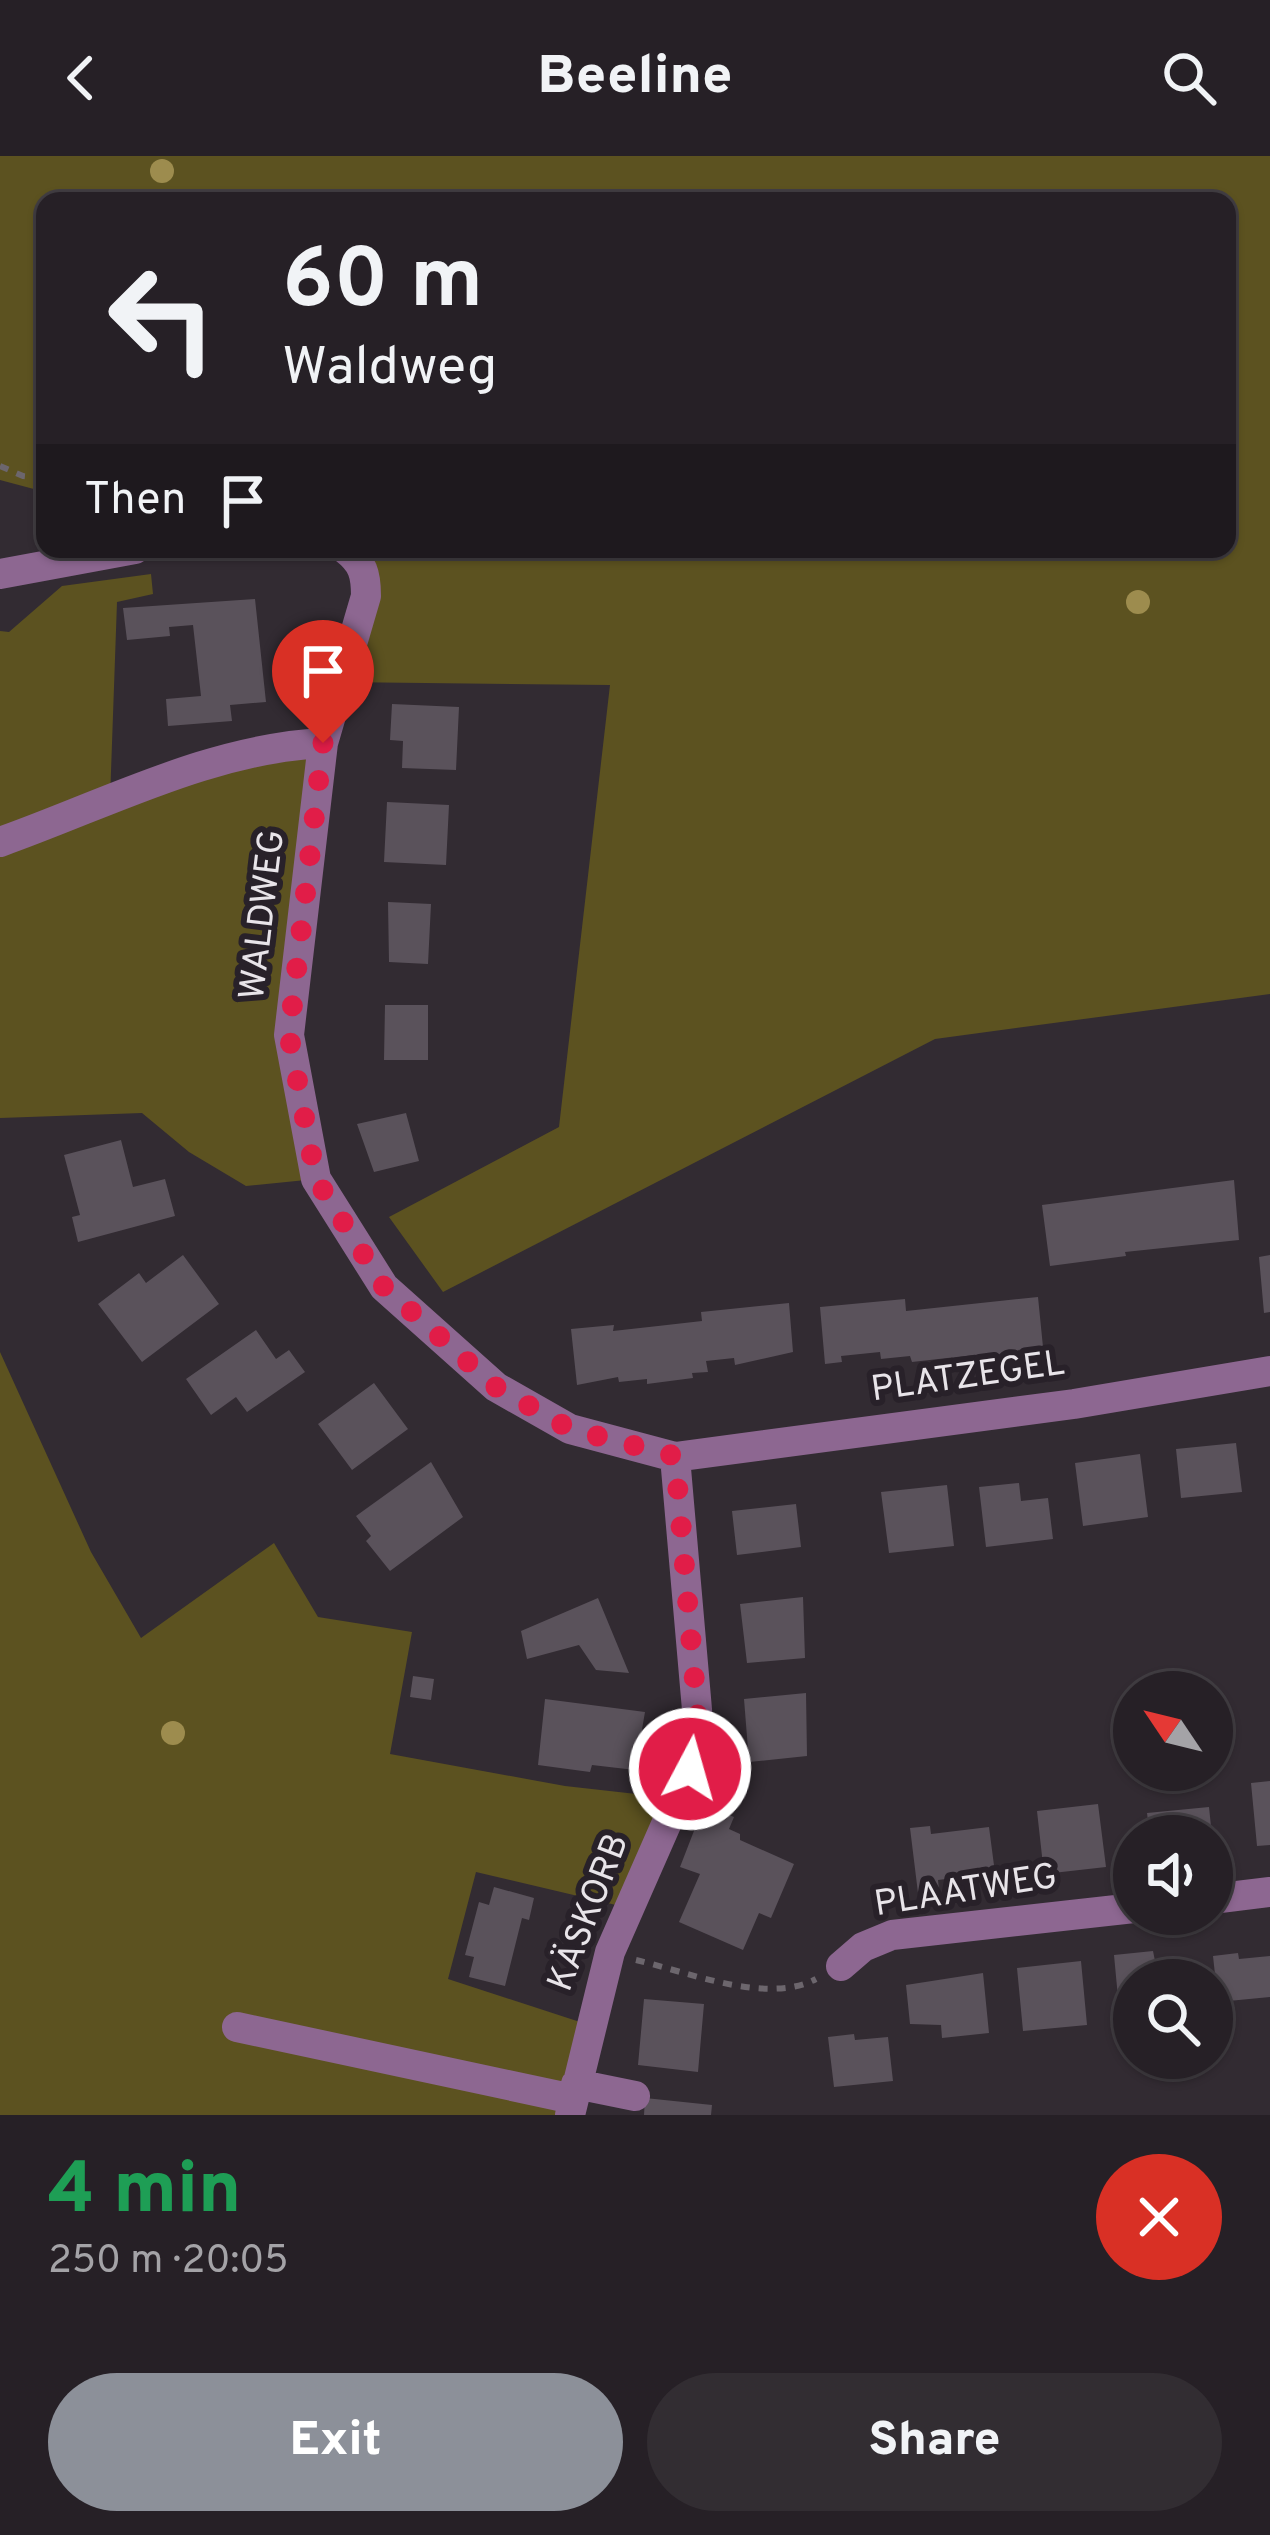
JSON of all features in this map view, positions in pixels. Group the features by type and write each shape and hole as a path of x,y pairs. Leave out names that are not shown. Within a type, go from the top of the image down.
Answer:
{"street":[{"path":"0,574 86,558"},
{"name":"WALDWEG","path":"357,558 366,575 366,596 323,743 289,1035 316,1179 384,1287 496,1387 570,1429 675,1456"},
{"path":"0,842 211,761 265,747 323,743"},
{"name":"PLATZEGEL","path":"675,1456 1074,1404 1270,1371"},
{"name":"KÄSKORB","path":"573,2099 610,1952 690,1769 698,1721 675,1456"},
{"path":"1233,1896 1270,1892"},
{"name":"PLAATWEG","path":"841,1966 863,1947 892,1935 1113,1910"},
{"path":"237,2027 573,2099 635,2096"}],"path":[{"path":"0,466 36,476"},
{"name":"PLAATWEG","path":"610,1952 774,1988 800,1988 841,1966"}],"shaded area":[{"path":"0,156 1270,156 1270,994 935,1039 443,1292 389,1217 559,1127 610,685 338,682 360,626 347,558 1236,558 1236,192 36,192 36,490 0,480"},
{"path":"151,574 153,594 117,602 110,800 323,743 289,1035 316,1179 246,1186 189,1152 142,1113 0,1118 0,631 9,632 62,586"},
{"path":"0,1352 91,1552 141,1638 274,1543 318,1617 412,1632 390,1754 565,1786 663,1797 616,1905 476,1872 448,1979 580,2022 562,2115 0,2115"}],"building":[{"path":"255,599 266,702 230,705 232,721 168,726 166,699 201,696 193,625 169,627 170,636 127,640 123,608"},
{"path":"392,704 459,707 456,770 402,768 403,741 390,740"},
{"path":"387,802 449,805 446,865 384,862"},
{"path":"388,902 431,904 428,964 389,962"},
{"path":"385,1005 428,1005 428,1060 384,1060"},
{"path":"406,1113 419,1161 374,1172 357,1124"},
{"path":"121,1140 133,1187 165,1179 175,1216 78,1242 72,1217 80,1215 64,1155"},
{"path":"1234,1180 1239,1240 1125,1252 1126,1256 1050,1266 1042,1205"},
{"path":"183,1255 219,1304 142,1362 98,1304 139,1273 146,1283"},
{"path":"1270,1255 1270,1312 1264,1313 1259,1257"},
{"path":"1038,1297 1043,1347 1018,1350 1019,1356 983,1359 983,1354 912,1362 910,1356 881,1359 880,1352 841,1356 842,1362 825,1364 820,1307 905,1299 906,1311"},
{"path":"789,1303 793,1352 735,1365 734,1358 706,1361 708,1372 692,1373 693,1378 647,1384 647,1379 619,1382 618,1377 577,1385 571,1329 614,1325 613,1331 702,1321 701,1312"},
{"path":"256,1330 276,1359 289,1350 305,1372 247,1412 236,1397 211,1415 186,1379"},
{"path":"374,1383 408,1429 352,1470 318,1424"},
{"path":"1236,1443 1242,1492 1181,1498 1176,1449"},
{"path":"1140,1454 1148,1517 1083,1526 1075,1463"},
{"path":"431,1462 463,1517 390,1571 366,1541 371,1536 356,1516"},
{"path":"1019,1483 1021,1501 1048,1498 1053,1539 986,1547 979,1487"},
{"path":"947,1485 954,1546 889,1553 881,1492"},
{"path":"796,1504 801,1547 737,1555 732,1511"},
{"path":"803,1597 805,1658 747,1663 740,1604"},
{"path":"598,1598 629,1673 596,1670 579,1645 527,1659 521,1631"},
{"path":"413,1676 434,1679 431,1700 410,1697"},
{"path":"806,1693 807,1756 749,1762 744,1699"},
{"path":"545,1699 645,1712 635,1770 592,1765 590,1772 538,1765"},
{"path":"1270,1781 1270,1845 1257,1846 1251,1783"},
{"path":"1098,1804 1106,1867 1044,1874 1037,1811"},
{"path":"704,1805 734,1817 729,1829 740,1834 740,1840 794,1864 771,1918 759,1913 743,1950 679,1922 700,1874 680,1867"},
{"path":"1209,1807 1210,1815 1147,1815"},
{"path":"930,1826 931,1834 989,1827 995,1873 938,1880 939,1890 918,1893 910,1828"},
{"path":"494,1887 534,1898 529,1920 522,1918 505,1986 469,1977 474,1957 465,1955 479,1902 489,1905"},
{"path":"1153,1951 1155,1959 1114,1959 1114,1955"},
{"path":"1213,1956 1270,1956 1270,1997 1233,2001 1233,1959"},
{"path":"1081,1961 1087,2025 1023,2031 1017,1968"},
{"path":"983,1973 989,2033 942,2038 941,2025 910,2024 906,1985"},
{"path":"644,1999 704,2004 698,2072 638,2065"},
{"path":"854,2034 855,2040 888,2037 893,2081 834,2087 828,2037"},
{"path":"645,2098 712,2105 711,2115 644,2115"}],"route":[{"path":"323,743 289,1035 316,1179 384,1287 496,1387 570,1429 675,1456 698,1721 690,1769"}]}
